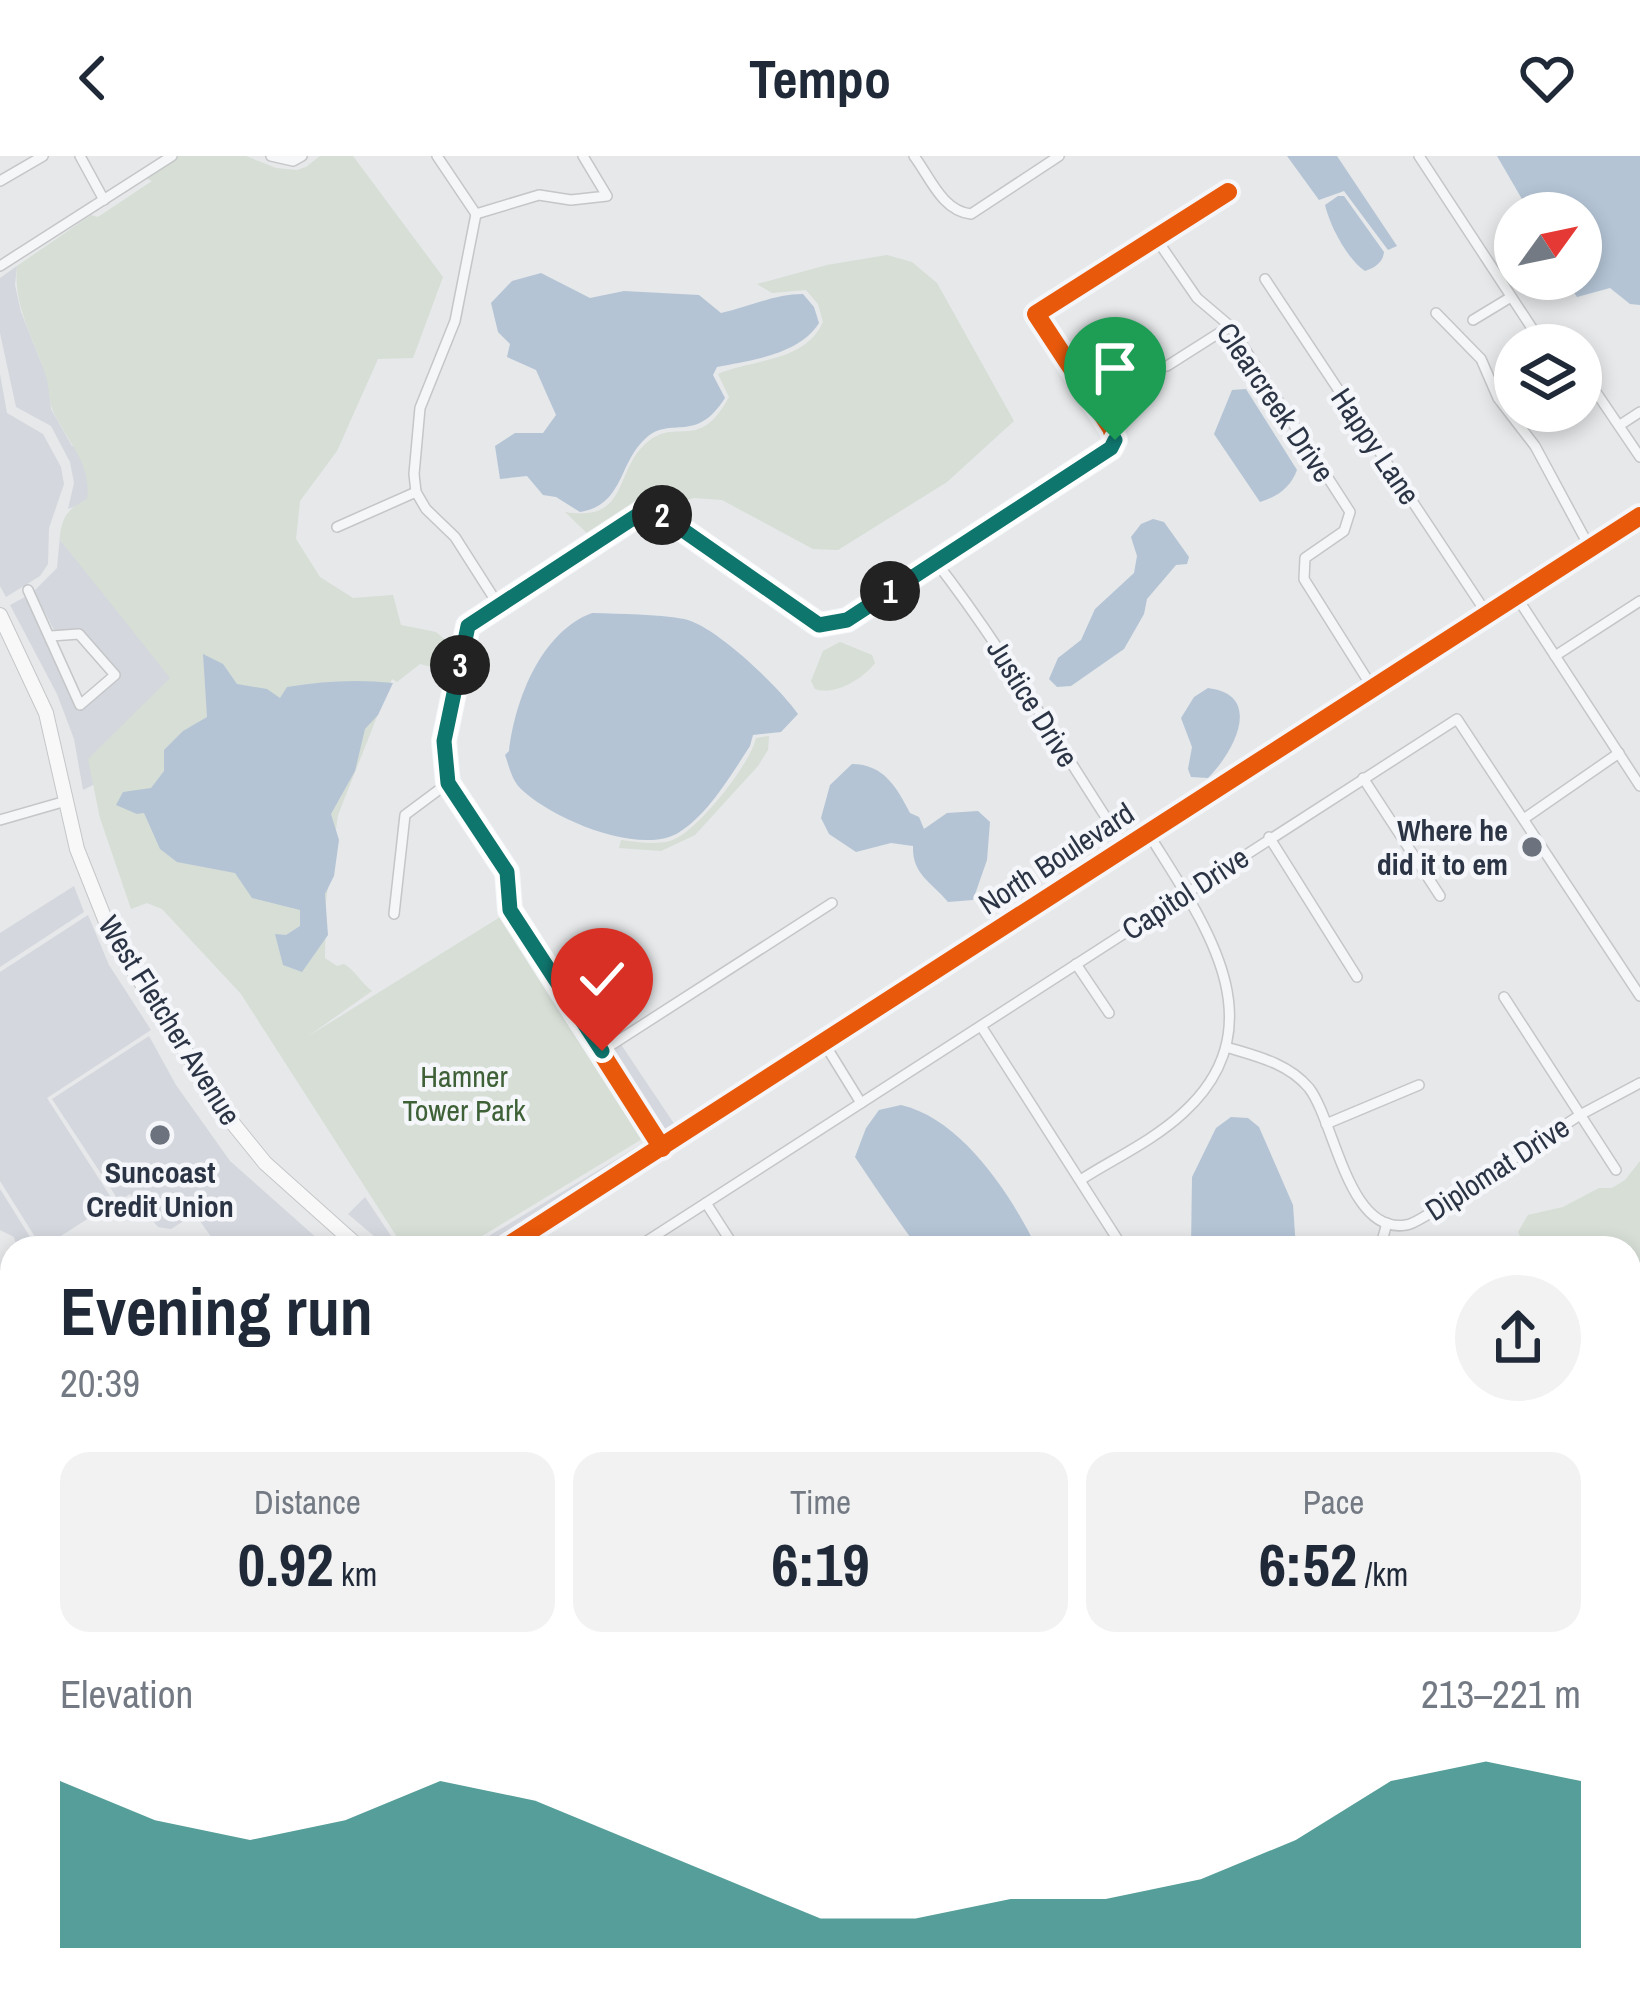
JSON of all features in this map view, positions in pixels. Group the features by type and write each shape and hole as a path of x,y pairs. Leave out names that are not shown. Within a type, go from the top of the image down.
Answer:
{"street":[{"path":"0,181 43,156"},
{"path":"80,156 104,200"},
{"path":"0,266 172,156"},
{"path":"271,156 292,160 302,156"},
{"path":"436,156 476,214 455,321 420,408 416,492 455,537 499,605"},
{"path":"476,214 539,195 571,200 607,196 583,156"},
{"path":"914,156 946,204 970,214 1060,156"},
{"path":"1419,156 1494,271"},
{"path":"662,1148 510,910 507,872 448,783 444,741 468,626 650,507 819,625 847,620 1113,445 1111,428 1036,314 1228,192"},
{"name":"Clearcreek Drive","path":"1155,237 1197,298 1230,326 1350,512 1344,531 1305,557 1304,579 1372,687"},
{"name":"Happy Lane","path":"1265,279 1487,614"},
{"path":"1473,320 1506,300"},
{"path":"1436,313 1481,359 1498,398 1535,446 1590,548"},
{"path":"1167,366 1230,326"},
{"path":"1602,400 1640,457"},
{"path":"1620,425 1640,412"},
{"path":"337,527 416,492"},
{"name":"North Boulevard","path":"523,1236 1640,517"},
{"name":"Justice Drive","path":"936,562 987,627 1126,848"},
{"path":"28,590 80,705 116,675 79,634 51,636"},
{"path":"1516,596 1640,786"},
{"path":"1555,656 1640,601"},
{"name":"West Fletcher Avenue","path":"0,615 46,713 77,849 112,937 227,1116 265,1163 347,1236"},
{"name":"Capitol Drive","path":"655,1236 1457,719 1640,996"},
{"path":"1525,818 1618,753"},
{"path":"1363,778 1440,896"},
{"path":"394,914 405,815 448,783"},
{"path":"0,820 66,801"},
{"path":"1082,1179 1181,1115 1204,1089 1226,1047 1232,1011 1221,959 1148,833"},
{"path":"1270,837 1358,977"},
{"path":"602,1051 832,903"},
{"path":"1076,964 1109,1013"},
{"path":"1504,998 1616,1170"},
{"path":"981,1026 1117,1236"},
{"path":"824,1043 861,1103"},
{"name":"Diplomat Drive","path":"1226,1047 1294,1074 1313,1096 1361,1206 1387,1223 1406,1225 1580,1115 1640,1083"},
{"path":"1326,1124 1419,1085"},
{"path":"706,1203 727,1236"},
{"path":"1383,1236 1387,1223"}],"shaded area":[{"path":"17,266 15,285 21,312 48,380 51,409 72,446 91,446 163,474 68,509 74,483 70,462 51,426 16,407 0,333 0,278"},
{"path":"0,374 7,413 43,434 61,467 64,484 49,528 48,564 40,576 6,597 0,586"},
{"path":"61,525 60,540 130,623 173,665 171,688 105,779 83,790 74,739 57,694 10,605 25,597 75,707 83,709 118,679 119,672 83,631 54,630 34,591 57,568"},
{"path":"74,886 84,912 0,967 0,933"},
{"path":"88,915 109,965 151,1030 47,1098 114,1202 61,1236 34,1236 0,1181 0,972"},
{"path":"614,1034 679,1131 664,1142 601,1040"},
{"path":"149,1036 176,1085 230,1161 314,1236 211,1236 195,1214 171,1229 158,1227 130,1194 119,1201 52,1099"},
{"path":"650,1139 655,1147 514,1236 489,1236"},
{"path":"0,1189 29,1236 0,1230"},
{"path":"365,1197 391,1236 374,1236 348,1214"}],"green space":[{"name":"Hamner Tower Park","path":"177,156 246,156 276,168 297,170 320,156 353,156 443,277 413,358 378,359 337,451 300,501 296,539 320,577 353,598 393,595 401,625 436,632 457,650 454,658 436,668 420,664 397,682 392,679 338,815 326,901 325,958 337,966 344,964 372,991 307,1037 505,914 647,1136 482,1236 396,1236 241,994 162,909 147,903 131,909 100,818 88,759 170,678 60,540 66,515 87,499 88,487 78,454 52,409 46,376 21,309 17,266 91,215 98,217 152,181 146,178"},
{"path":"887,255 912,262 937,283 1014,421 947,482 838,550 813,549 722,500 694,498 661,509 647,503 593,539 565,512 586,513 611,501 638,452 650,440 708,424 729,397 718,374 791,352 815,335 823,322 818,304 806,290 772,293 757,284"},
{"path":"840,642 872,655 875,663 848,685 815,689 811,681 823,651"},
{"path":"769,736 768,750 758,766 695,835 661,851 619,848 621,840 659,843 681,836 721,796 756,738"},
{"path":"1640,1161 1640,1236 1520,1236 1528,1215 1563,1207 1625,1180"}],"water":[{"path":"1287,156 1337,156 1397,246 1388,250 1344,191 1319,200"},
{"path":"1497,156 1640,156 1640,305 1630,304 1610,288 1602,290 1602,192 1518,192"},
{"path":"1344,196 1384,252 1380,262 1368,270 1352,259 1331,222 1325,205"},
{"path":"541,273 590,298 624,291 699,295 721,313 803,294 819,323 787,349 717,367 713,375 725,398 714,412 694,425 665,429 646,438 605,501 580,512 556,497 543,495 527,476 500,479 495,446 515,433 543,433 556,415 536,370 507,357 510,344 498,332 491,303 512,281"},
{"path":"1246,389 1297,470 1283,491 1260,502 1214,434 1232,390"},
{"path":"1153,519 1164,522 1189,557 1187,564 1176,565 1147,599 1124,649 1071,686 1057,687 1049,679 1058,658 1081,640 1095,609 1134,573 1137,556 1131,537 1141,524"},
{"path":"592,613 662,616 697,624 746,659 798,714 781,732 753,735 718,794 699,816 678,833 661,839 619,837 573,822 518,786 505,755 524,690 545,652 558,635"},
{"path":"203,654 223,664 237,684 267,689 280,698 287,687 300,685 393,683 378,715 365,729 355,771 331,814 339,840 334,876 325,894 328,935 302,972 283,965 275,934 286,935 300,926 300,910 252,898 235,873 177,862 160,849 144,813 116,805 123,792 151,788 164,771 164,750 207,717"},
{"path":"1208,688 1236,702 1239,726 1227,754 1208,778 1191,777 1192,747 1181,718 1194,697"},
{"path":"852,764 873,768 888,779 924,829 947,813 978,811 990,822 987,860 973,900 948,902 919,871 913,846 891,843 856,852 829,834 821,818 830,785"},
{"path":"901,1105 923,1113 964,1142 999,1183 1030,1236 910,1236 855,1157 879,1110"},
{"path":"1231,1117 1248,1118 1259,1127 1293,1205 1295,1236 1191,1236 1192,1177 1216,1128"}],"cycle path":[{"path":"662,1148 510,910 507,872 448,783 444,741 468,626 650,507 819,625 847,620 1111,448 1115,440 1111,428 1036,314 1228,192"},
{"path":"523,1236 1640,516"}],"place":[{"name":"Where he did it to em","path":"1532,847"},
{"name":"Suncoast Credit Union","path":"160,1135"}],"route":[{"path":"602,1051 510,910 507,872 448,783 444,741 468,626 650,507 819,625 847,620 1111,448 1115,440"}]}
